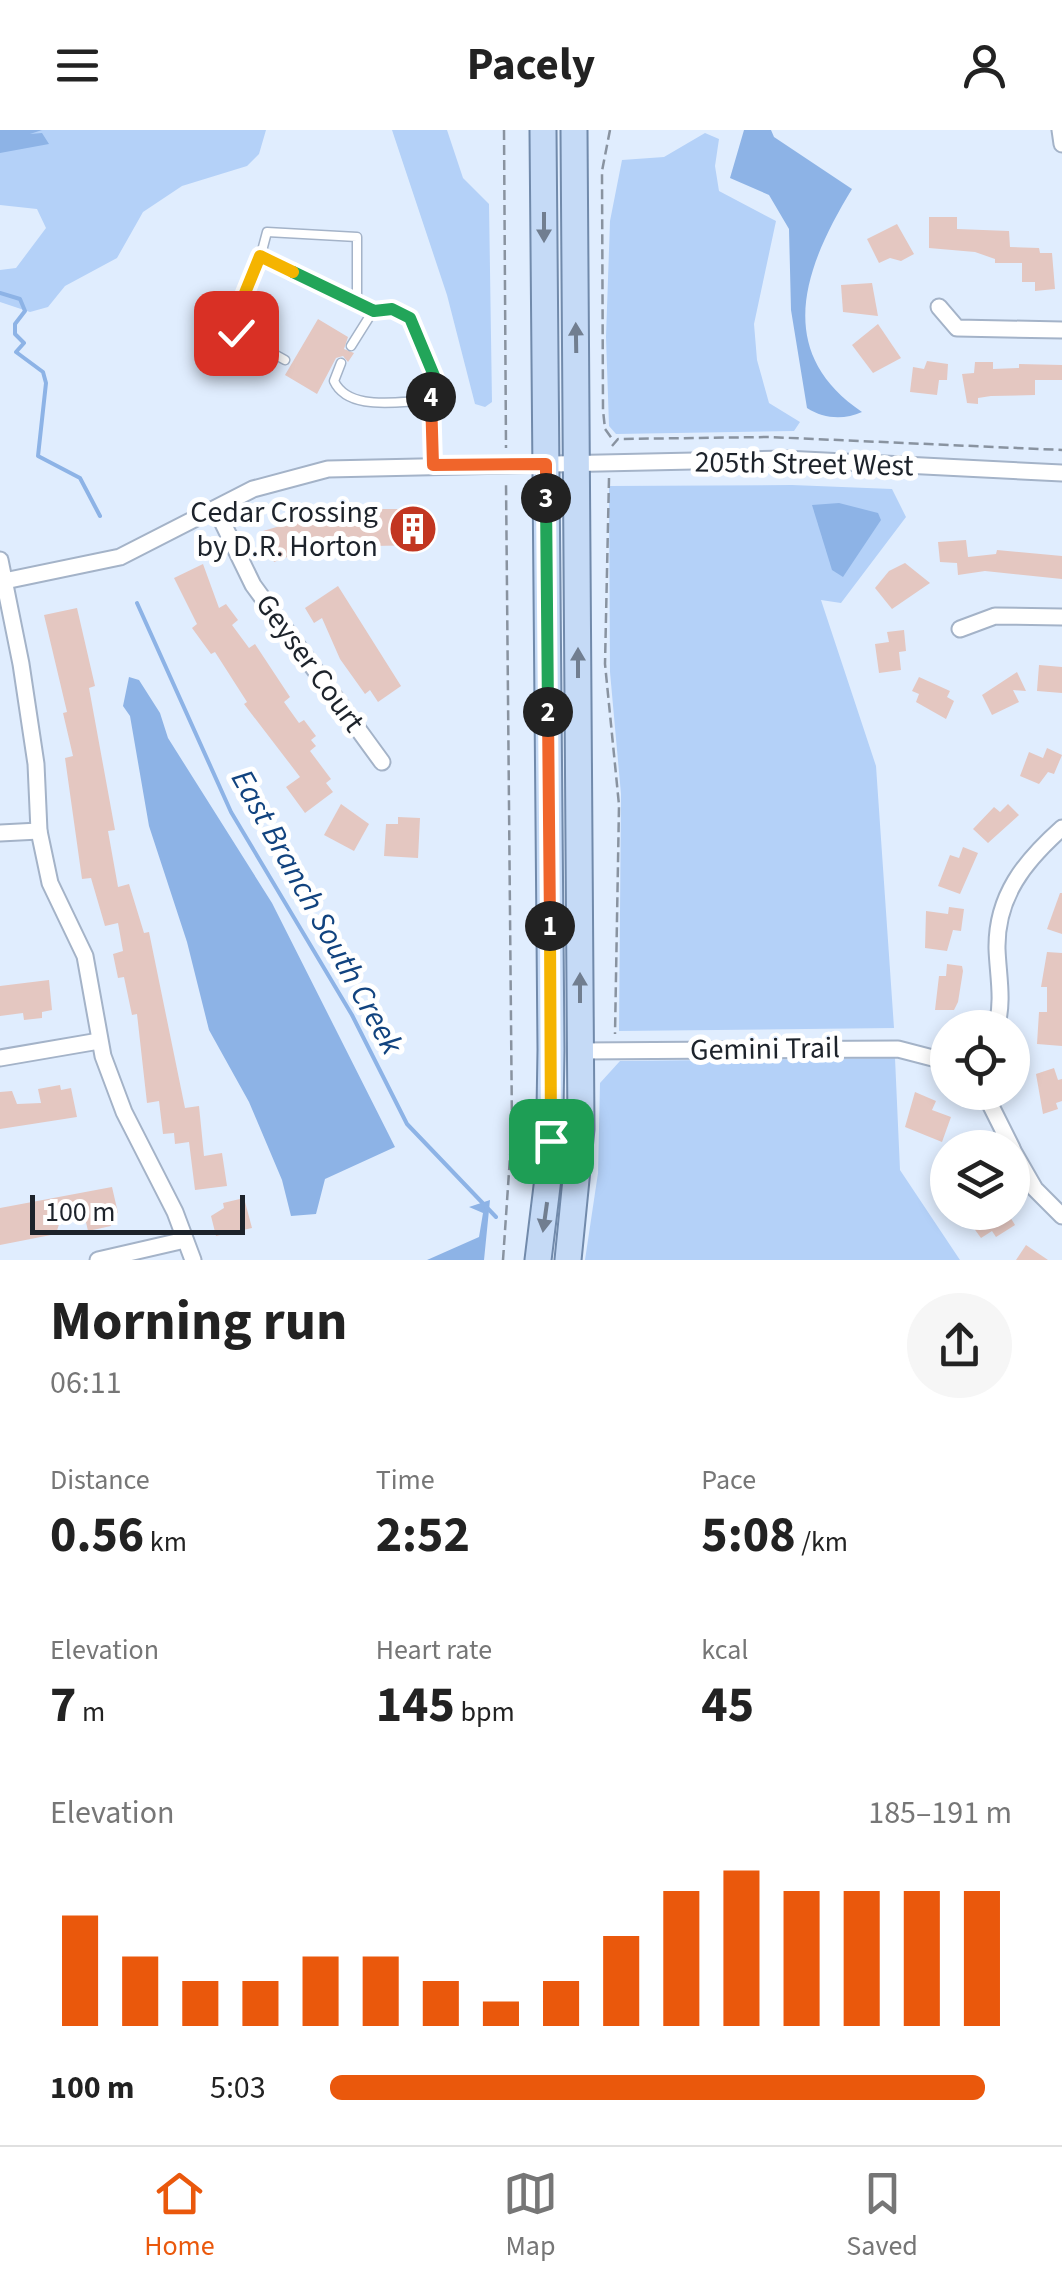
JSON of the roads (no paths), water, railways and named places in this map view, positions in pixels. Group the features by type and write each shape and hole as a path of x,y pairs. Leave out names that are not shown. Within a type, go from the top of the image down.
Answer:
{"main road":[{"path":"538,1260 551,1123 543,130"},
{"path":"568,1260 580,1169 581,1051 574,130"}],"street":[{"path":"1060,130 1062,144"},
{"path":"939,307 957,328 1062,330"},
{"name":"205th Street West","path":"433,465 785,459 1062,473"},
{"path":"2,582 120,557 253,489 305,472 433,465"},
{"name":"Geyser Court","path":"216,508 252,585 382,762"},
{"path":"0,560 36,764 39,831 50,883 85,956 99,1040 124,1112 193,1260"},
{"path":"960,629 995,616 1062,617"},
{"path":"999,1010 998,936 1004,902 1029,858 1062,828"},
{"path":"0,833 39,831"},
{"path":"0,1058 99,1040"},
{"name":"Gemini Trail","path":"581,1051 883,1048 930,1055"},
{"path":"1030,1180 1062,1216"},
{"path":"98,1260 185,1240"}],"lane":[{"path":"285,360 236,333 232,326 267,232 357,237 357,303"},
{"path":"260,256 374,311 400,311 414,322 435,378 430,401 433,465"},
{"path":"351,346 374,311"},
{"path":"341,363 334,381 349,396 368,402 430,401"}],"waterway":[{"name":"East Branch South Creek","path":"0,293 20,299 25,311 15,324 15,334 24,343 16,352 43,372 46,383 38,456 80,478 100,516"},
{"name":"East Branch South Creek","path":"137,603 231,812 352,1015 407,1124 496,1217"}],"place":[{"name":"Cedar Crossing by D.R. Horton","path":"413,529"}]}
